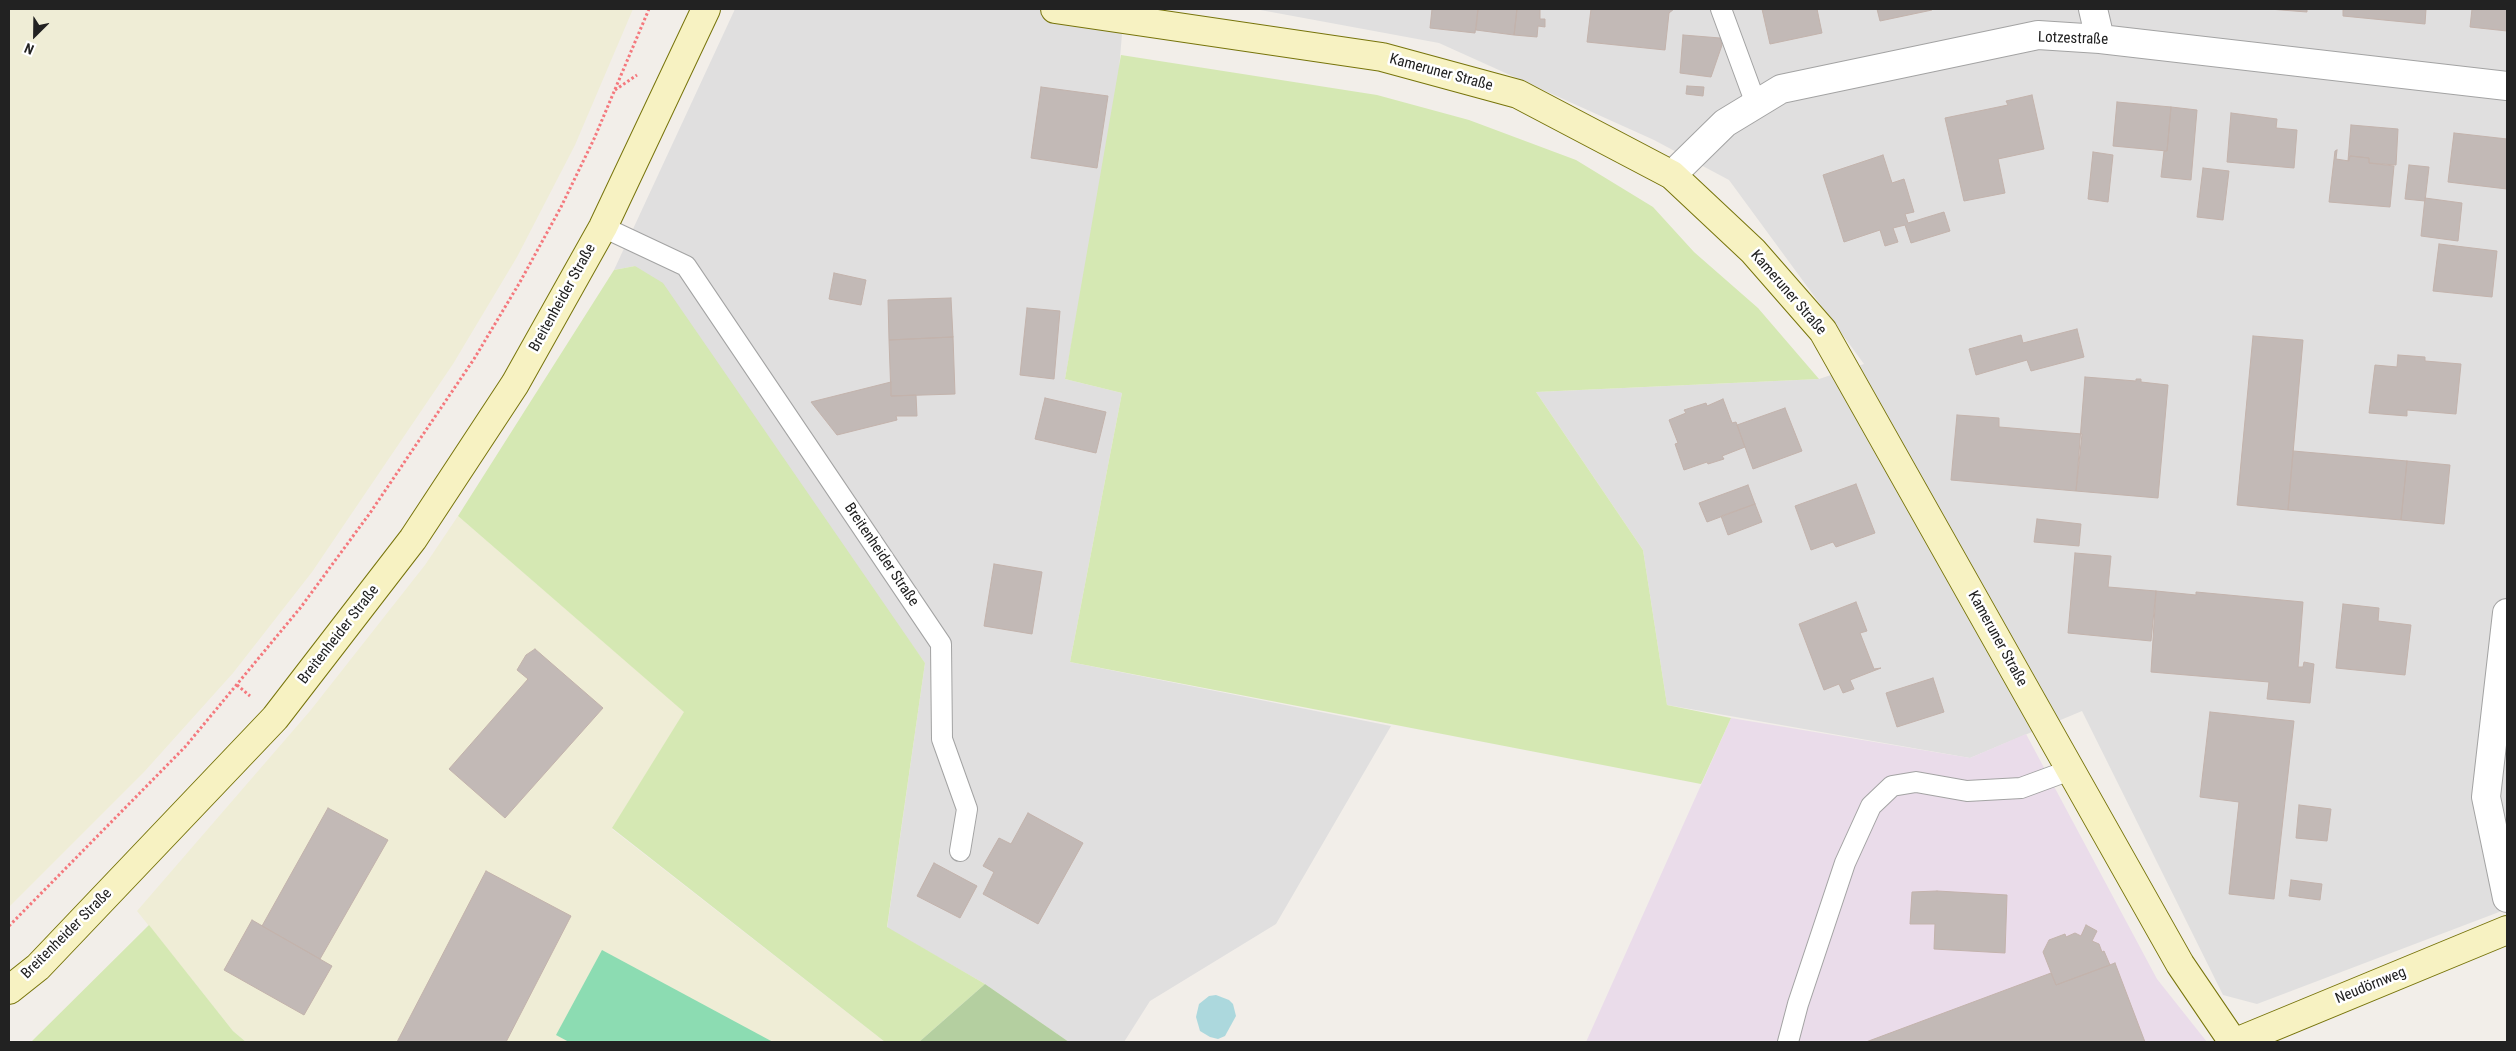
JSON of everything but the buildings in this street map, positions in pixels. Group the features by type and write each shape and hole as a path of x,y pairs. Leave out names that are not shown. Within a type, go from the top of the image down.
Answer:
{"street":[{"name":"Breitenheider Straße","path":"9,990 38,966 274,718 418,531 515,384 603,228 706,9"},
{"name":"Kameruner Straße","path":"1055,9 1382,57 1518,94 1672,175 1753,251 1823,331 2180,964 2234,1042"},
{"path":"2093,9 2100,39"},
{"name":"Lotzestraße","path":"1672,175 1725,123 1781,89 2038,35 2100,39 2507,86"},
{"path":"2507,613 2486,798 2507,898"},
{"name":"Neudörnweg","path":"2234,1042 2507,930"}],"lane":[{"path":"1721,9 1756,104"},
{"name":"Breitenheider Straße","path":"603,228 686,266 941,644 942,739 967,809 960,851"},
{"path":"1788,1042 1798,1004 1845,863 1871,806 1892,786 1916,782 1967,791 2021,788 2070,770"}],"path":[{"path":"9,926 184,748 301,607 370,514 474,359 520,282 561,207 594,139 649,9"}],"shaded area":[{"path":"9,9 633,9 575,145 517,257 453,364 312,572 233,673 144,772 9,907"},
{"path":"735,9 1124,9 1117,95 1065,379 1122,393 1070,662 1391,726 1276,924 1150,1001 1124,1042 1069,1042 985,984 887,928 925,663 635,266 614,270"},
{"path":"1255,9 2507,9 2507,909 2257,1004 2223,995 2082,711 1970,758 1667,705 1643,550 1536,392 1819,379 1864,364 1729,180 1654,140 1439,43"},
{"path":"458,516 685,712 612,829 885,1042 246,1042 233,1031 137,911 310,711 425,565"},
{"path":"1731,718 1970,758 2026,734 2157,979 2207,1042 1586,1042"}],"green space":[{"path":"1121,55 1377,95 1469,120 1576,160 1653,207 1694,252 1758,308 1819,379 1536,392 1643,550 1667,705 1731,718 1701,784 1070,662 1122,393 1065,379"},
{"path":"635,266 663,283 925,663 887,927 985,984 919,1042 885,1042 612,828 684,712 458,516 614,270"},
{"path":"149,925 233,1031 246,1042 31,1042"},
{"path":"602,950 773,1042 569,1042 556,1035"},
{"path":"985,984 1069,1042 919,1042"}],"water":[{"path":"1216,995 1229,1000 1233,1004 1236,1016 1225,1036 1218,1039 1200,1031 1196,1017 1199,1004 1209,996"}]}
